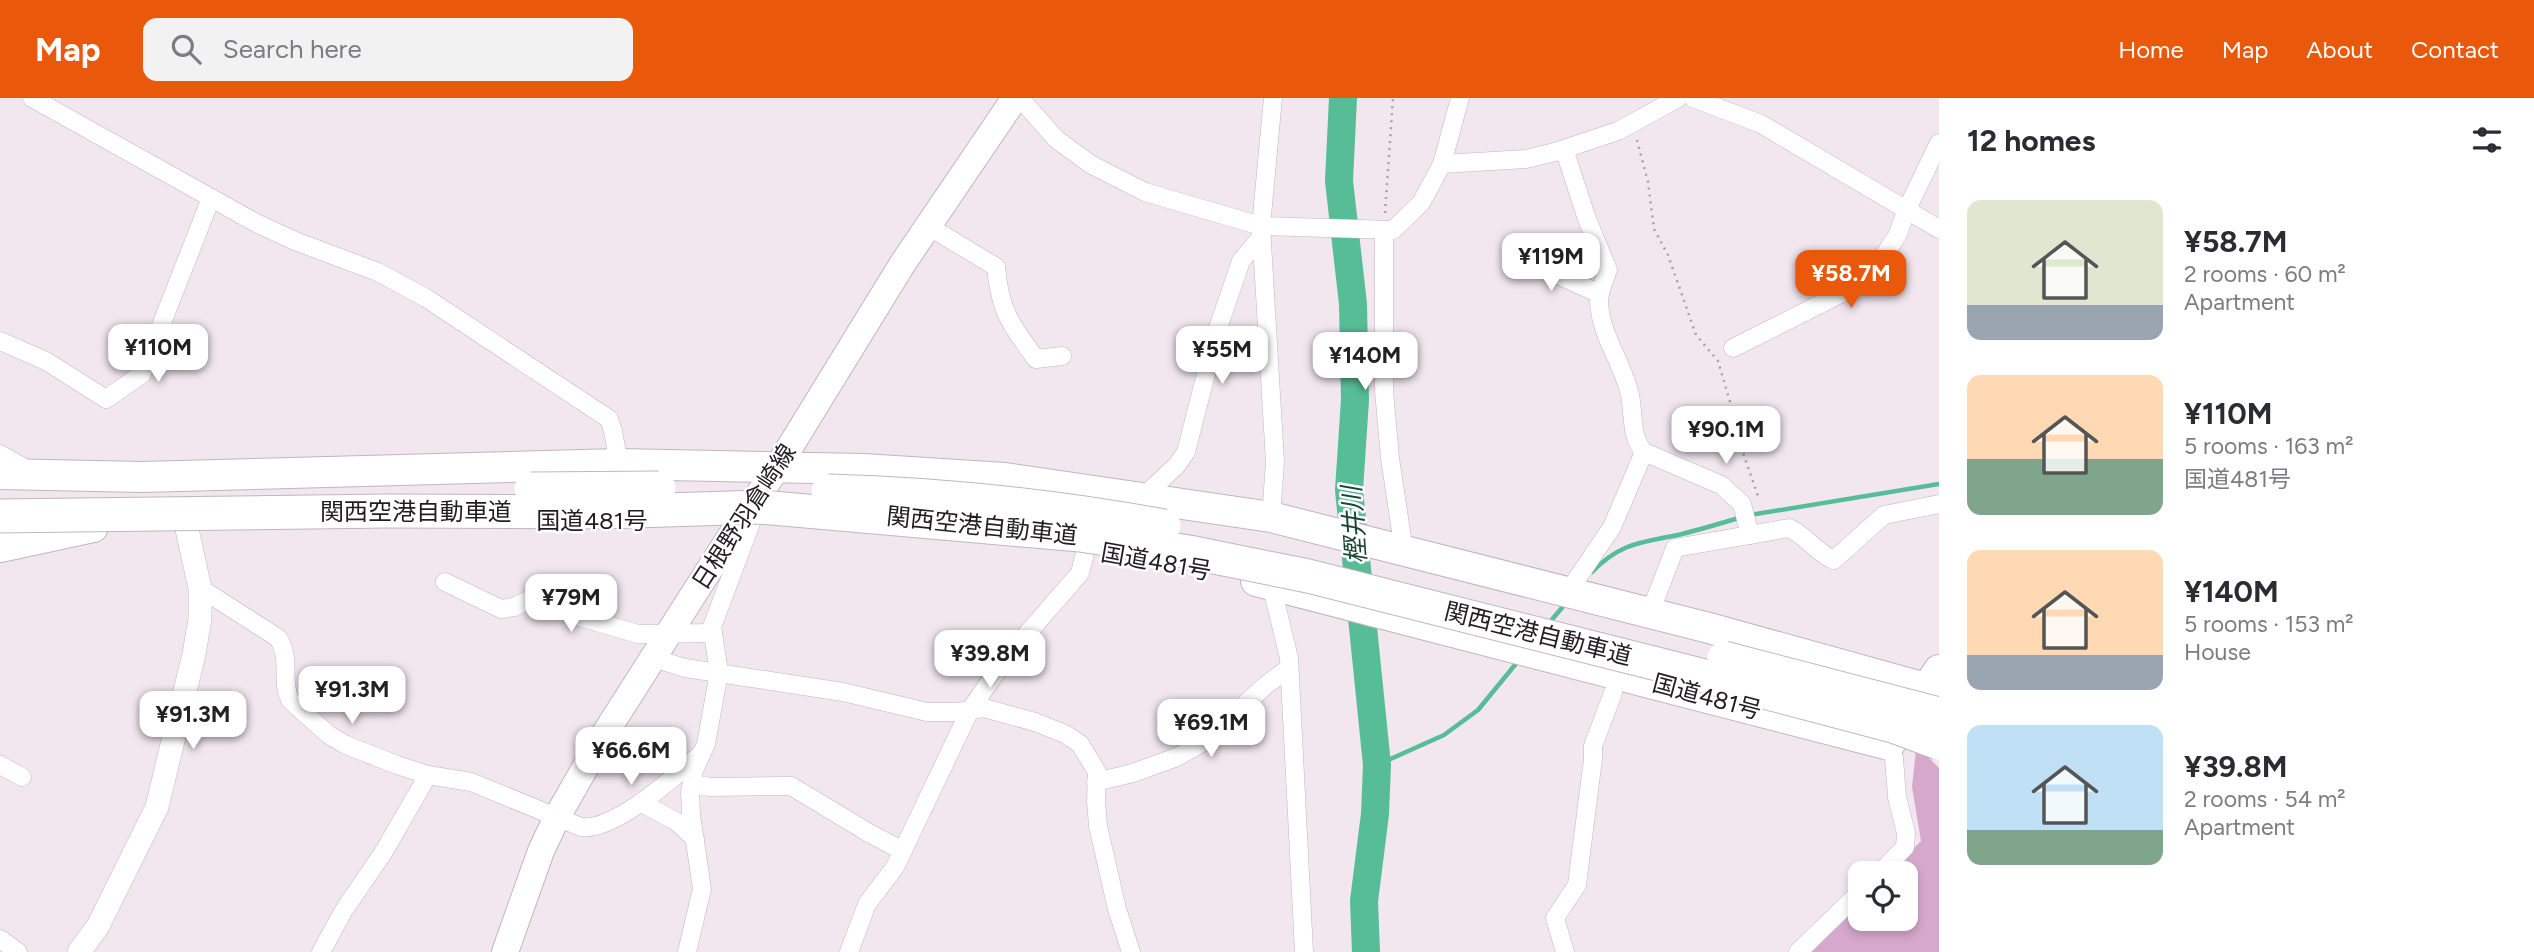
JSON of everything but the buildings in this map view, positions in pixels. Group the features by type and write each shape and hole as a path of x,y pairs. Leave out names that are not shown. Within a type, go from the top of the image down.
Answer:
{"highway":[{"path":"0,474 142,477 421,467 619,464 863,469 1005,478 1270,517 1709,628 1934,691 1889,745"},
{"name":"関西空港自動車道","path":"0,493 707,488 879,492 1085,512 1245,541 1934,691"},
{"name":"関西空港自動車道","path":"0,516 388,511 603,512 760,507 1080,535 1189,552 1308,576 1721,680 1893,726 1939,743"},
{"name":"国道481号","path":"0,528 613,520 882,525 1135,557 1271,584 1889,745"},
{"path":"0,547 93,527"}],"main road":[{"name":"日根野羽倉崎線","path":"506,952 541,851 602,738 668,634 745,523 928,226 1018,98"}],"street":[{"path":"32,98 285,237 378,272 426,298 608,419 619,464"},
{"path":"1018,98 1056,139 1090,164 1145,192 1261,232 1393,230 1422,203 1442,164 1460,98"},
{"path":"1270,517 1275,462 1261,232 1273,98"},
{"path":"1693,98 1761,124 1939,229"},
{"path":"1442,164 1526,159 1564,149 1618,131 1669,100"},
{"path":"1733,348 1854,287 1880,261 1897,236 1907,209 1939,144"},
{"path":"1564,149 1587,219 1608,270 1599,299 1605,332 1629,394 1636,443 1644,452 1721,485 1742,504 1749,535"},
{"path":"0,341 46,361 106,399 142,374 211,198"},
{"path":"928,226 996,267 999,296 1011,326 1036,359 1062,356"},
{"path":"1384,230 1384,391 1390,458 1404,551"},
{"path":"1142,498 1177,465 1186,452 1217,331 1241,261 1261,232"},
{"path":"1518,257 1600,294"},
{"path":"1568,592 1612,527 1644,452"},
{"path":"0,454 36,475"},
{"path":"1655,600 1675,548 1789,528 1802,533 1825,556 1834,560 1884,515 1939,504"},
{"path":"687,952 702,889 691,815 692,784 694,770 706,744 719,672 712,627 745,523"},
{"path":"79,952 98,926 157,807 200,619 200,588 186,525"},
{"path":"849,952 867,904 895,867 970,710 1006,658 1080,573 1086,550"},
{"path":"445,582 500,609 514,607 535,597 580,617 638,635 713,633"},
{"path":"1271,584 1289,668 1304,952"},
{"path":"200,588 278,638 285,648 286,693 329,735 384,760 428,775 471,782 580,827 591,828 642,803 701,754"},
{"path":"653,658 685,668 843,692 927,712 984,708 1035,722 1065,734 1080,744 1097,772 1098,826 1117,908 1131,952"},
{"path":"1096,782 1133,773 1186,752 1205,740 1266,684 1289,668"},
{"path":"1565,952 1555,918 1577,885 1594,759 1593,746 1613,693"},
{"path":"1889,745 1894,758 1897,797 1906,833 1905,846 1891,861"},
{"path":"0,765 22,777"},
{"path":"321,952 428,775"},
{"path":"692,784 710,787 791,786 869,833 903,850"},
{"path":"642,803 677,822 695,839"},
{"path":"1798,952 1848,904"},
{"path":"0,939 18,952"}],"path":[{"path":"1384,230 1393,98"},
{"path":"1632,123 1648,182 1654,229 1668,255 1696,335 1718,361 1733,412 1732,421 1760,499 1742,504"}],"shaded area":[{"path":"1916,750 1925,754 1939,768 1939,952 1812,952 1848,914 1848,931 1918,931 1918,861 1901,861 1921,841 1912,787"}],"waterway":[{"name":"樫井川","path":"1343,98 1339,181 1353,304 1355,400 1349,490 1377,765 1375,814 1364,901 1366,952"},
{"path":"1750,515 1939,484"},
{"path":"1592,572 1623,549 1742,517"},
{"path":"1549,623 1566,603"},
{"path":"1377,765 1444,735 1478,710 1519,660"}]}
